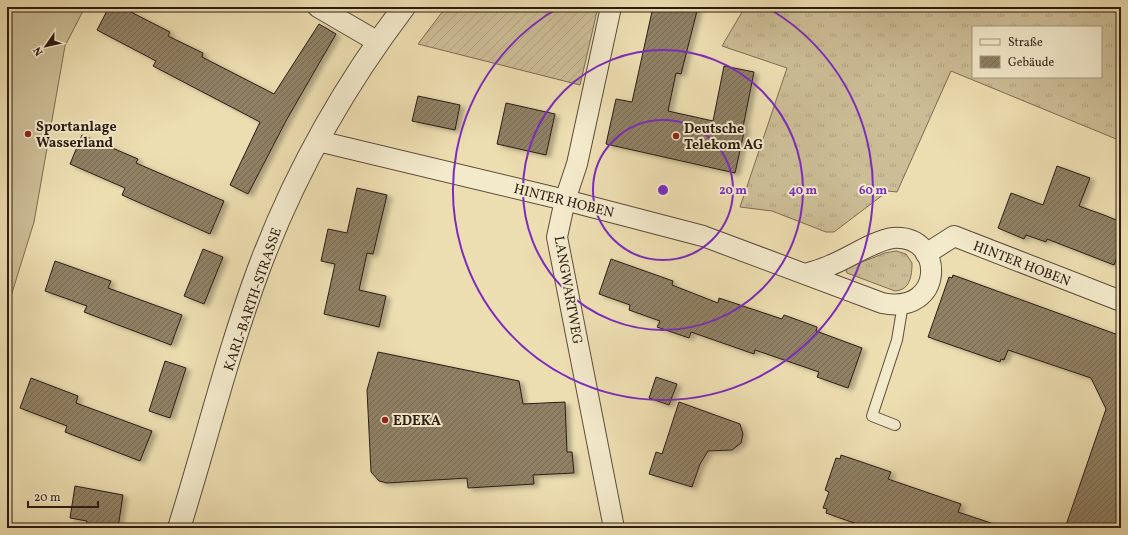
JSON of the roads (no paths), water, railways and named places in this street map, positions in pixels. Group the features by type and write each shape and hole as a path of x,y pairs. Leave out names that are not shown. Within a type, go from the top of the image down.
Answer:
{"street":[{"path":"318,7 378,42"},
{"name":"KARL-BARTH-STRASSE","path":"180,528 237,335 259,270 280,219 318,141 378,42 404,7"},
{"name":"LANGWARTWEG","path":"611,7 577,164 565,200 557,237 614,528"},
{"name":"HINTER HOBEN","path":"318,141 565,200 703,236 882,303 891,305 903,304 922,296 927,288 932,266 926,254 954,236 1121,301"},
{"path":"805,274 831,266 862,250 892,238 912,240 926,254"}],"lane":[{"path":"895,425 872,416 897,340 903,304"}],"place":[{"name":"Sportanlage Wasserland","path":"28,134"},
{"name":"Deutsche Telekom AG","path":"676,136"},
{"name":"EDEKA","path":"385,420"}]}
